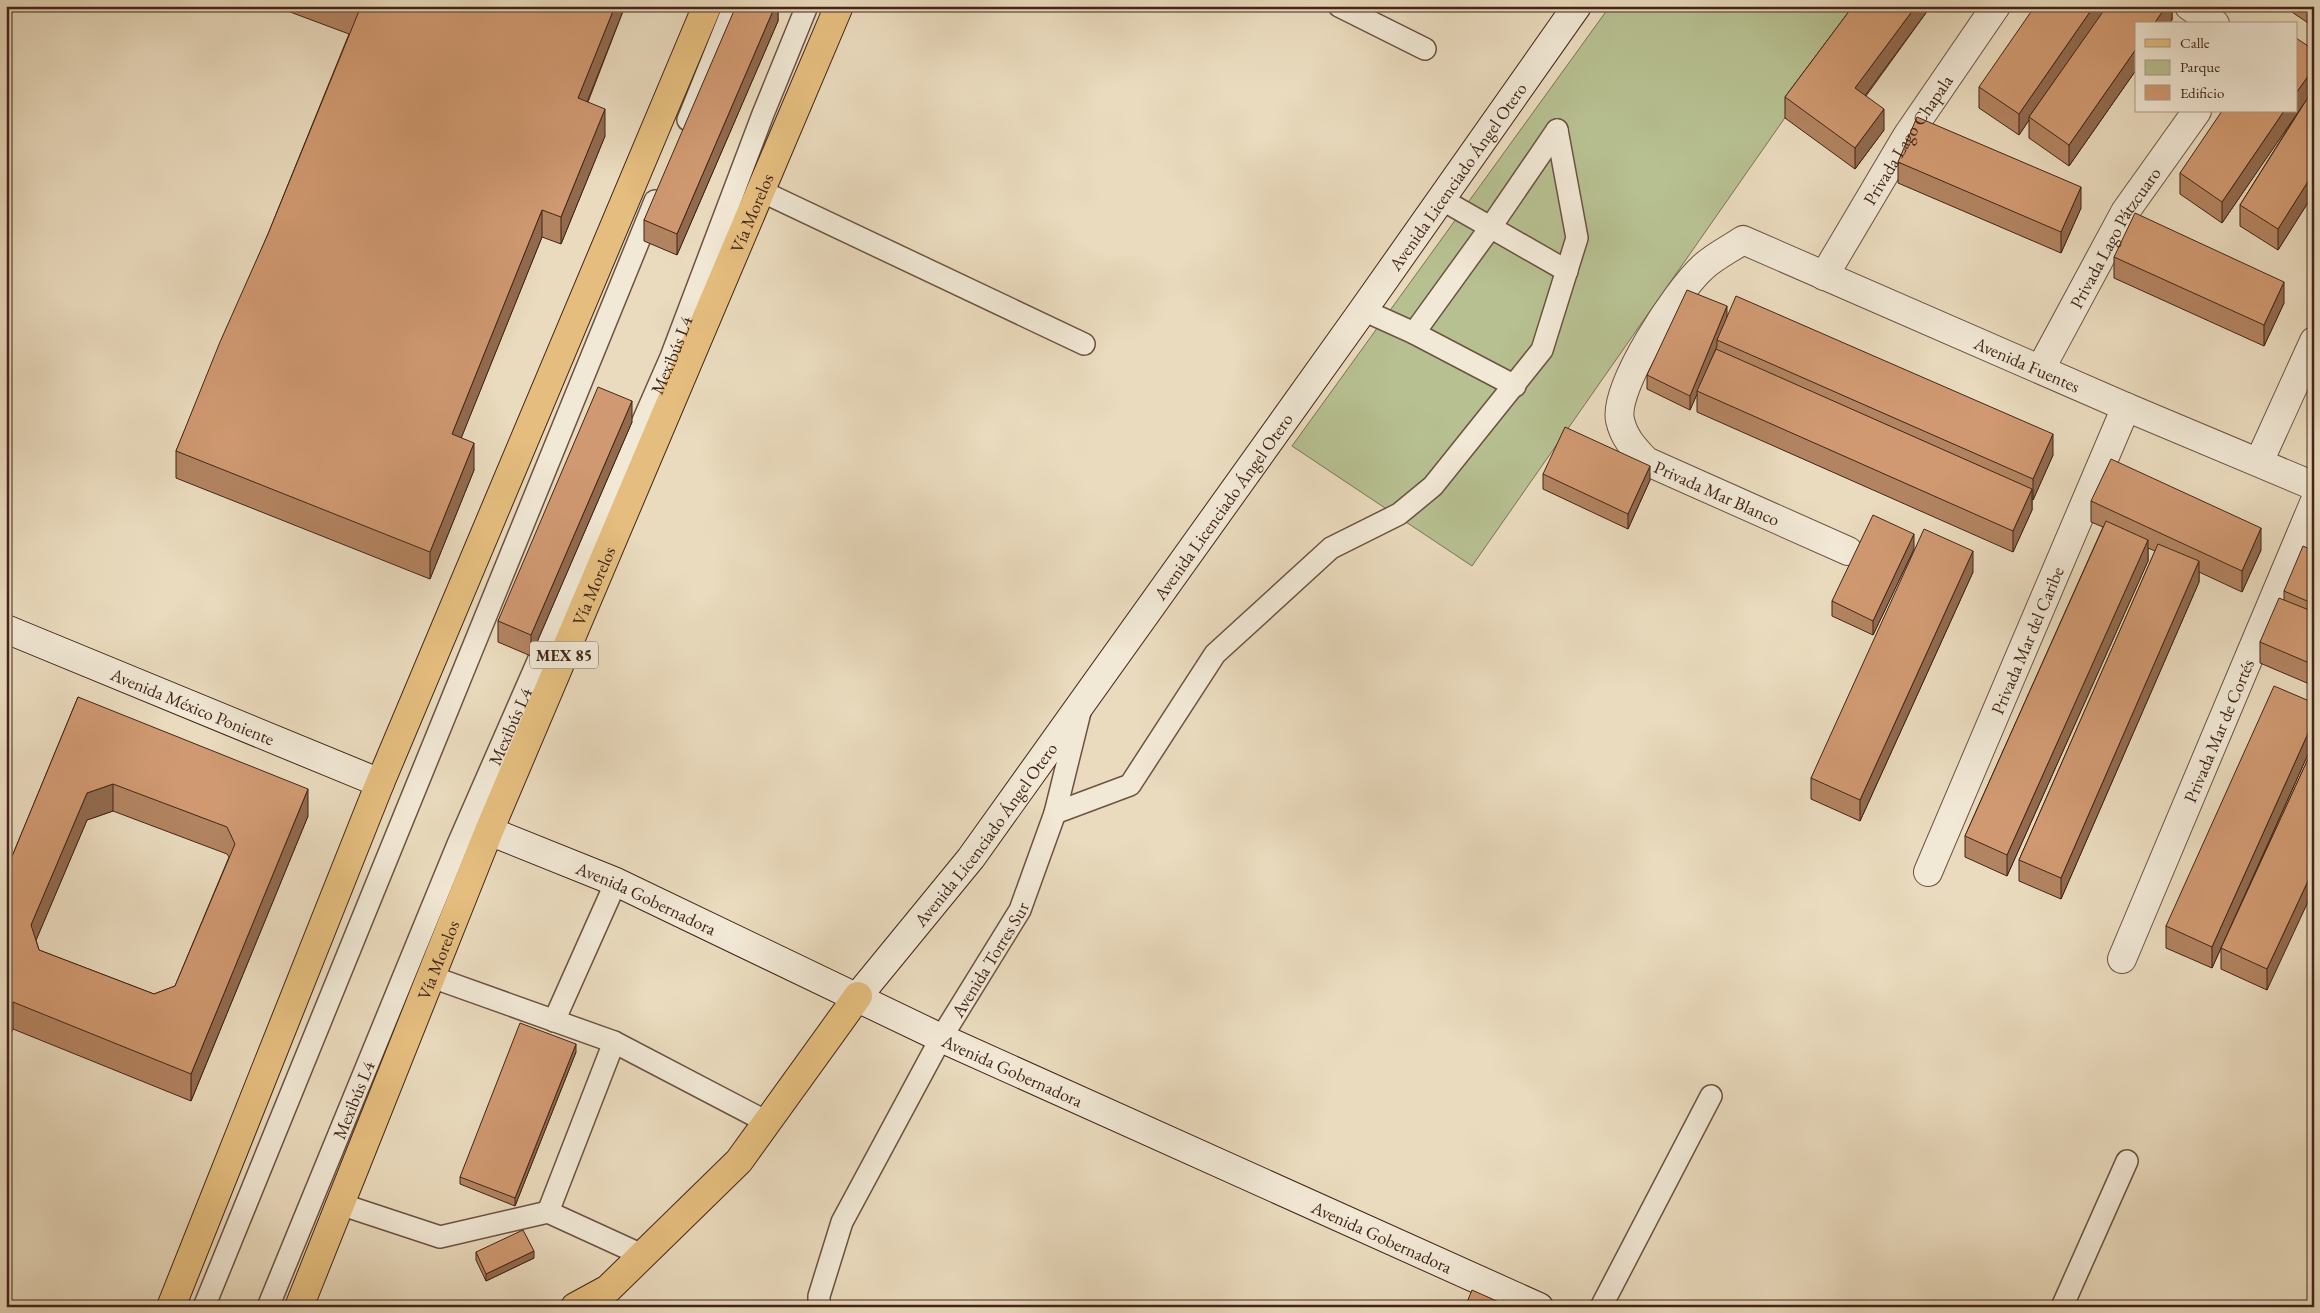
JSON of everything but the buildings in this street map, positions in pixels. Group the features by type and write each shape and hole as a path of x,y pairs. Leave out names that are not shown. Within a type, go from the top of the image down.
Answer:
{"main road":[{"path":"172,1307 380,783 707,6"},
{"name":"Vía Morelos","path":"299,1307 489,832 839,6"},
{"path":"575,1307 608,1289 739,1161 858,996"}],"street":[{"name":"Avenida Licenciado Ángel Otero","path":"858,996 971,858 1363,310 1577,6"},
{"name":"Privada Lago Chapala","path":"1824,276 1907,136 1996,6"},
{"path":"2188,6 2212,22"},
{"name":"Privada Lago Pátzcuaro","path":"2041,368 2124,212 2196,112"},
{"name":"Avenida Fuentes","path":"1743,240 2041,368 2126,407 2314,486"},
{"name":"Privada Mar Blanco","path":"1743,240 1702,268 1653,331 1624,392 1619,418 1627,441 1646,461 1848,551"},
{"path":"2259,462 2314,341"},
{"name":"Privada Mar del Caribe","path":"1928,872 2126,407"},
{"name":"Privada Mar de Cortés","path":"2122,959 2314,503"},
{"name":"Avenida México Poniente","path":"6,629 380,783"},
{"name":"Avenida Gobernadora","path":"489,832 616,882 858,996 941,1038 1539,1307"}],"lane":[{"path":"682,135 734,6"},
{"name":"Mexibús L4","path":"268,1307 458,844 671,357 763,114 807,6"},
{"path":"1339,6 1425,49"},
{"path":"1055,813 1130,785 1214,654 1331,548 1399,514 1433,486 1542,350 1577,238 1556,130 1490,228 1414,332"},
{"path":"204,1307 663,181"},
{"path":"761,191 1084,344"},
{"path":"1441,199 1567,271"},
{"path":"1363,310 1414,332 1515,386"},
{"name":"Avenida Torres Sur","path":"819,1307 819,1296 842,1222 941,1038 1020,910 1055,813 1081,706"},
{"path":"554,1021 616,882"},
{"path":"432,977 614,1042 767,1122"},
{"path":"548,1212 614,1042"},
{"path":"1601,1307 1711,1096"},
{"path":"2062,1307 2127,1161"},
{"path":"340,1204 440,1237 548,1212 642,1255"}],"green space":[{"path":"1610,6 1863,6 1472,566 1292,446"}]}
